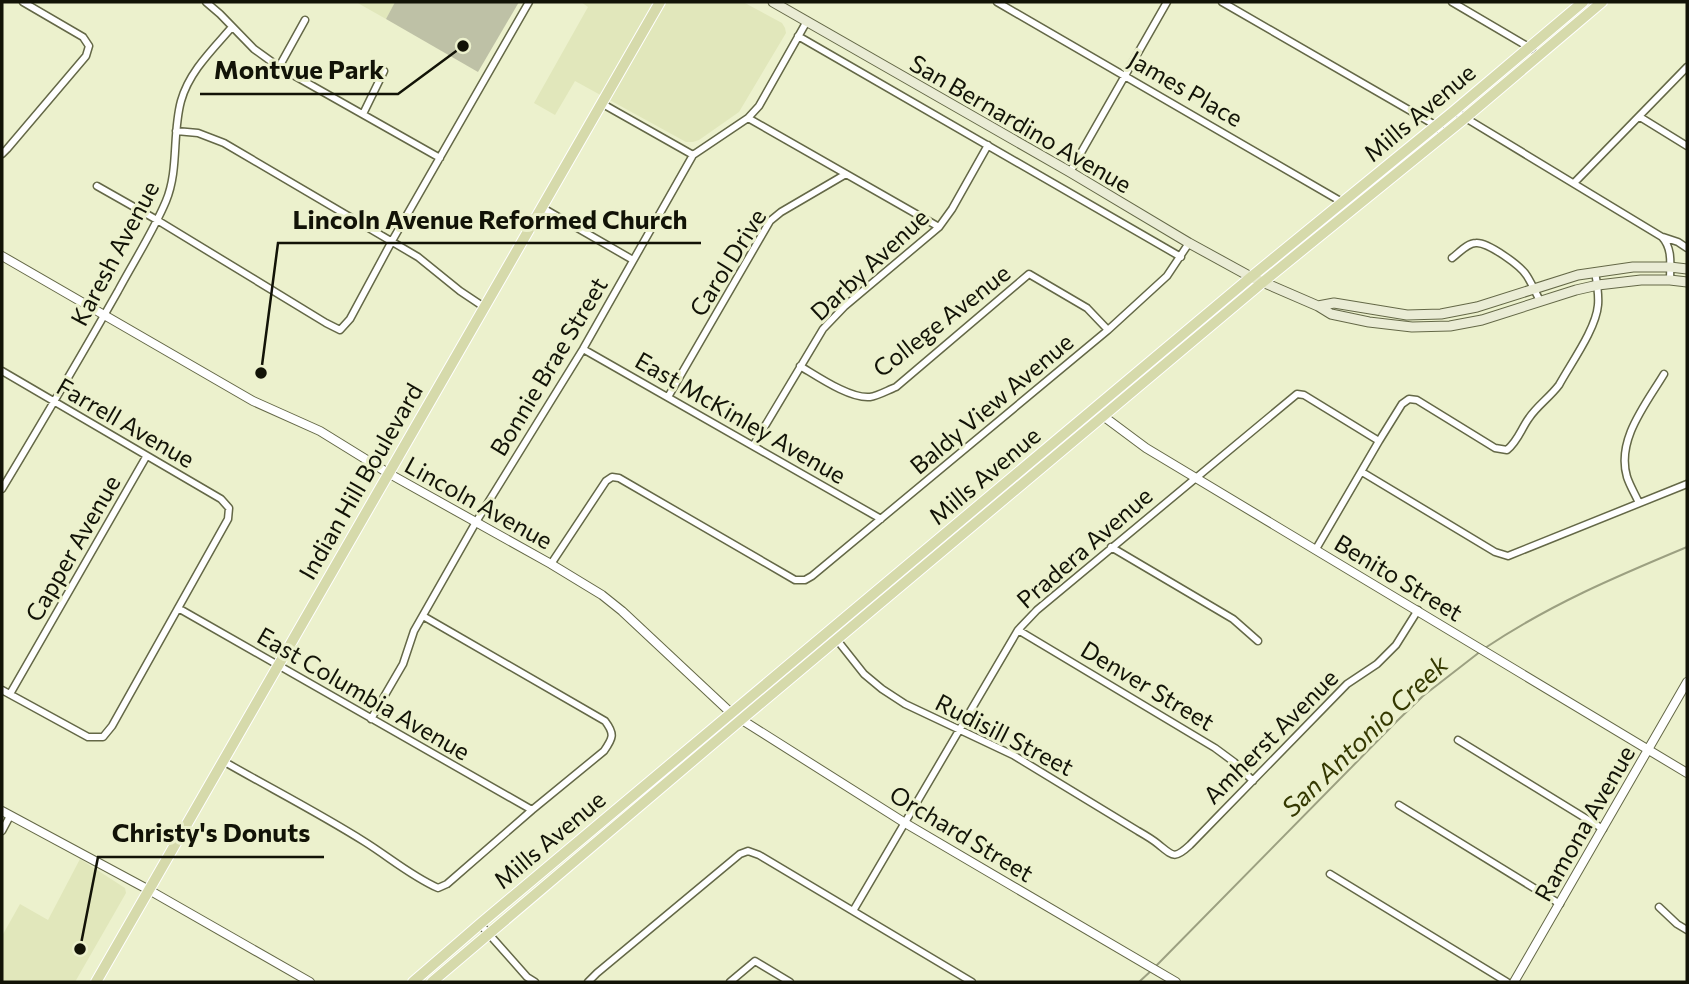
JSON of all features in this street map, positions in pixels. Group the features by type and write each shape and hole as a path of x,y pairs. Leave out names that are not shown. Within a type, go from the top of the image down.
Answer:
{"main road":[{"name":"Indian Hill Boulevard","path":"96,982 660,2"},
{"name":"San Bernardino Avenue","path":"775,2 1189,243 1251,277 1331,314 1412,327 1450,326 1482,320 1598,285 1641,280 1687,282"},
{"name":"Mills Avenue","path":"413,982 1251,277 1583,2"},
{"name":"Mills Avenue","path":"432,982 1263,282 1465,118 1601,2"},
{"path":"1318,306 1334,303 1406,315 1441,314 1477,307 1560,279 1595,272 1633,267 1687,269"}],"street":[{"path":"2,154 86,56 89,46 83,37 23,2"},
{"path":"206,2 254,49 279,67 440,158"},
{"path":"97,186 340,330 350,319 529,2"},
{"name":"James Place","path":"997,2 1354,209"},
{"path":"1070,172 1167,2"},
{"path":"1222,2 1435,125 1445,134"},
{"path":"1452,2 1530,47 1539,55"},
{"path":"279,67 305,20"},
{"name":"Bonnie Brae Street","path":"371,719 403,664 414,631 476,522 583,349 693,155 748,118 759,106 807,21"},
{"name":"Karesh Avenue","path":"2,489 167,200 173,180 181,102 189,80 232,27"},
{"path":"798,36 1181,257"},
{"path":"1574,183 1687,67"},
{"path":"363,114 384,71"},
{"path":"601,103 693,155"},
{"path":"1454,111 1662,237 1671,251 1670,280"},
{"path":"1640,117 1687,146"},
{"path":"748,118 939,227"},
{"path":"176,131 198,133 224,143 418,257 484,307"},
{"name":"Darby Avenue","path":"753,446 823,329 845,306 939,227 988,145"},
{"name":"Carol Drive","path":"668,397 770,221 846,174"},
{"path":"541,207 633,260"},
{"path":"1662,237 1687,248"},
{"name":"Baldy View Avenue","path":"551,564 606,481 612,477 619,478 795,580 805,580 1108,330 1167,276 1189,243"},
{"path":"1452,258 1471,244 1484,245 1514,263 1526,274 1540,301"},
{"name":"Lincoln Avenue","path":"2,256 253,401 320,431 601,595 622,611 731,713"},
{"path":"1316,549 1379,441 1402,404 1409,399 1417,400 1495,448 1507,450 1515,443 1530,416 1552,394 1593,324 1599,303 1595,272"},
{"name":"College Avenue","path":"800,366 839,389 871,397 896,387 1029,275 1087,308 1108,330"},
{"name":"East McKinley Avenue","path":"583,349 881,519"},
{"name":"Farrell Avenue","path":"2,371 221,499 229,508 228,519 178,608"},
{"path":"1639,503 1627,477 1624,459 1626,443 1664,374"},
{"name":"Pradera Avenue","path":"853,911 1018,631 1037,610 1297,394 1304,395 1379,441"},
{"name":"Benito Street","path":"1094,410 1146,448 1687,773"},
{"name":"Capper Avenue","path":"10,694 146,457"},
{"path":"1362,472 1495,552 1508,556 1687,484"},
{"path":"1111,547 1233,619 1258,641"},
{"path":"2,690 88,737 103,737 112,726 178,608"},
{"name":"East Columbia Avenue","path":"178,608 532,810"},
{"name":"Amherst Avenue","path":"1175,856 1181,854 1347,684 1377,664 1396,645 1418,610"},
{"path":"223,761 366,842 425,883 438,888 447,884 604,751 612,740 612,730 605,721 423,616"},
{"name":"Rudisill Street","path":"830,631 864,674 882,690 927,716 1013,755 1175,856"},
{"name":"Denver Street","path":"1018,631 1215,748 1253,781"},
{"name":"Ramona Avenue","path":"1514,982 1687,682"},
{"name":"Orchard Street","path":"731,713 905,822 1176,982"},
{"path":"1458,740 1602,829"},
{"path":"1399,805 1560,904"},
{"path":"2,831 6,813 149,890 310,982"},
{"path":"588,982 740,854 748,851 759,855 972,982"},
{"path":"1330,874 1507,982"},
{"path":"1659,907 1687,930"},
{"path":"480,924 527,976 536,982"},
{"path":"730,982 755,961 790,982"}],"shaded area":[{"path":"356,2 395,2 386,19"},
{"path":"395,2 519,2 478,72 386,19"},
{"path":"581,2 743,2 782,23 786,33 739,112 699,140 686,142 575,81 555,115 534,103 588,7"},
{"path":"80,859 125,888 126,893 75,982 2,982 2,936 20,904 48,920"}],"waterway":[{"name":"San Antonio Creek","path":"1485,648 1559,605 1687,547"},
{"name":"San Antonio Creek","path":"1156,966 1397,721 1423,696 1481,651"},
{"name":"San Antonio Creek","path":"1139,982 1152,970"}],"place":[{"name":"Montvue Park","path":"463,46"},
{"name":"Lincoln Avenue Reformed Church","path":"261,373"},
{"name":"Christy's Donuts","path":"80,949"}]}
